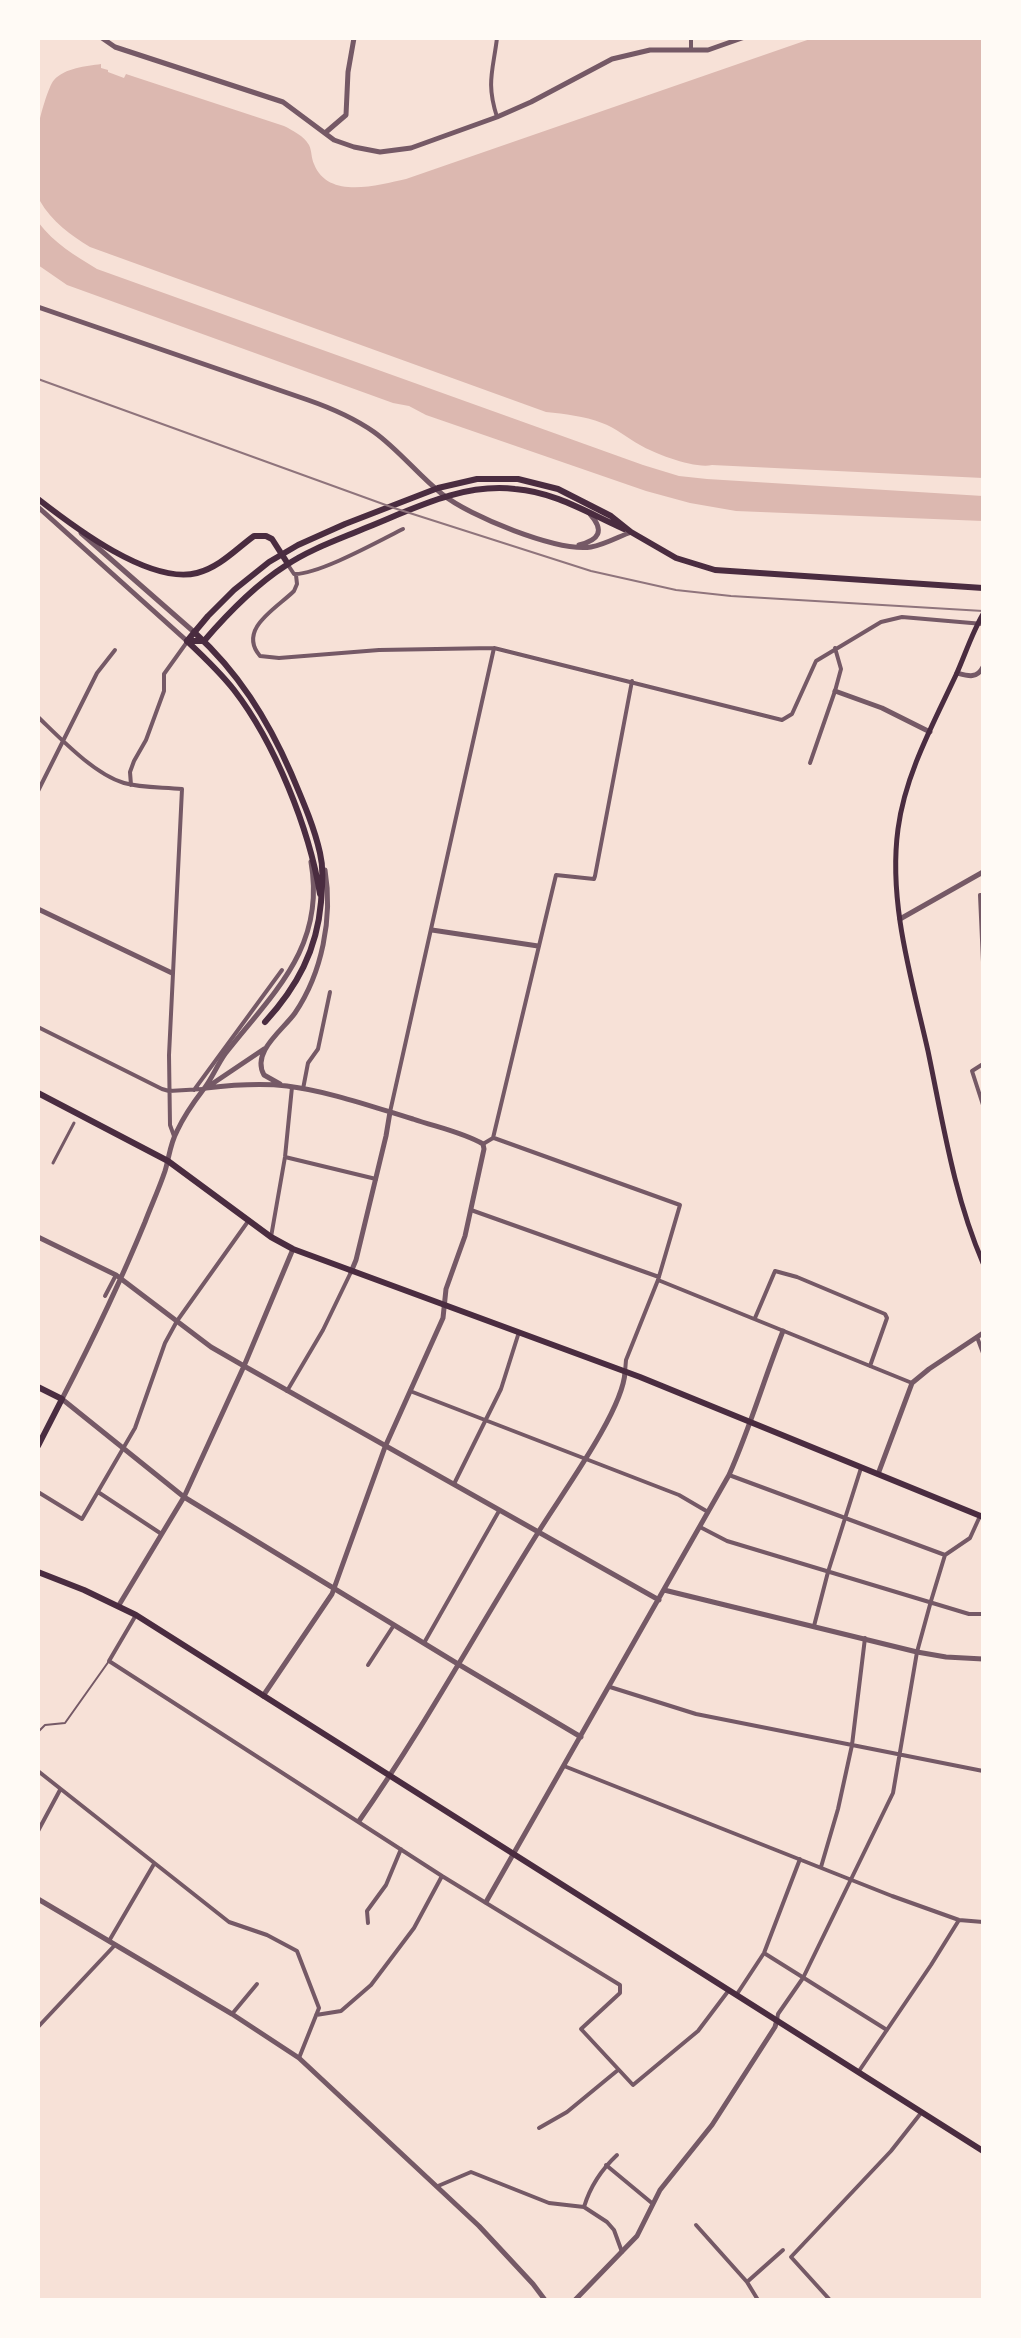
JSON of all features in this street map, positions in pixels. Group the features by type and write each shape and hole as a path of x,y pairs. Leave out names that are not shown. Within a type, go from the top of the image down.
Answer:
{"main road":[{"path":"187,641 234,590 281,554 345,524 458,483 518,479 546,485 611,516 631,532"},
{"path":"187,641 204,641 238,604 288,564 435,500 461,492 492,488 555,497 631,532 676,558 715,570 983,588"},
{"path":"38,497 89,537 164,573 188,575 210,569 254,536 260,535 272,539 288,564"},
{"path":"983,614 910,780 898,829 897,872 900,919 953,1171 968,1226 983,1263"},
{"path":"194,632 235,674 265,719 303,802 320,853 323,871 321,901 313,946 301,976 265,1022"},
{"path":"187,641 227,680 278,766 306,838 321,901"},
{"path":"38,1093 168,1161 271,1237 293,1249 625,1372 982,1516"},
{"path":"38,1387 62,1399 38,1446"},
{"path":"38,1572 136,1615 983,2151"}],"street":[{"path":"102,38 115,47 283,102 334,140 380,152 433,141 497,117 612,59 650,50 708,50 742,38"},
{"path":"325,133 346,115 348,72 354,38"},
{"path":"497,38 490,97 497,117"},
{"path":"691,38 691,49"},
{"path":"38,307 341,413 391,446 427,482 459,507 495,524 570,546 595,546 631,532"},
{"path":"38,497 194,632"},
{"path":"38,507 187,641 164,674 164,691 130,772 131,785"},
{"path":"570,546 589,542 597,536 598,525 590,514"},
{"path":"296,575 338,560 403,529"},
{"path":"288,564 296,575 297,584 294,591 254,630 252,644 260,656 273,658 494,648 782,720 792,714 816,661 891,619 902,617 983,624"},
{"path":"287,1391 323,1330 356,1260 389,1125 494,648"},
{"path":"810,763 841,669 835,648"},
{"path":"38,791 97,673 115,650"},
{"path":"957,673 973,676 983,667"},
{"path":"483,1144 493,1138 556,875 594,879 595,876 632,681"},
{"path":"835,691 882,708 930,732"},
{"path":"38,717 97,768 120,782 182,789 169,1091 170,1125 174,1136"},
{"path":"306,838 313,900 304,944 289,975 223,1057 174,1136 168,1161 119,1277 62,1399 184,1497 581,1737"},
{"path":"284,1086 268,1079 261,1070 261,1057 305,996 319,961 326,917 325,872 320,853"},
{"path":"900,919 983,872"},
{"path":"983,895 980,895 983,962"},
{"path":"38,909 172,973"},
{"path":"432,930 538,946"},
{"path":"193,1090 282,970"},
{"path":"303,1089 308,1063 318,1049 330,992"},
{"path":"38,1027 169,1091 227,1086 292,1087 390,1112 483,1144"},
{"path":"205,1088 267,1047"},
{"path":"983,1064 972,1071 983,1105"},
{"path":"271,1237 285,1157 292,1087"},
{"path":"53,1163 74,1123"},
{"path":"359,1821 390,1777 622,1392 626,1360 658,1279 680,1205 493,1138"},
{"path":"263,1696 334,1588 385,1447 443,1318 446,1289 471,1210 484,1154 483,1144"},
{"path":"285,1157 376,1179"},
{"path":"471,1210 658,1279 912,1383"},
{"path":"38,1492 82,1519 124,1449 145,1405 165,1343 177,1321 249,1220"},
{"path":"38,1237 119,1277 211,1347 659,1600"},
{"path":"119,1605 184,1497 293,1249"},
{"path":"755,1319 775,1271 797,1277 885,1314 887,1318 870,1366"},
{"path":"105,1296 119,1277"},
{"path":"486,1902 729,1475 783,1331"},
{"path":"453,1485 501,1389 519,1332"},
{"path":"878,1474 912,1383 980,1335 983,1353"},
{"path":"410,1391 679,1495 708,1512"},
{"path":"814,1626 862,1467"},
{"path":"729,1475 945,1555"},
{"path":"98,1492 160,1533"},
{"path":"424,1643 499,1511"},
{"path":"575,2300 637,2236 660,2190 712,2125 753,2064 775,2027 778,2014 803,1978 893,1793 917,1652 945,1555 970,1538 982,1516"},
{"path":"699,1527 727,1541 828,1572 969,1614 983,1614"},
{"path":"664,1590 917,1652 983,1659"},
{"path":"136,1615 109,1661 442,1876 620,1985 620,1993 581,2029 633,2085 698,2031 729,1990"},
{"path":"368,1665 394,1625"},
{"path":"821,1867 852,1745 865,1638"},
{"path":"610,1687 696,1714 983,1771"},
{"path":"564,1766 959,1920 983,1922"},
{"path":"38,1771 229,1922 267,1935 297,1951 319,2008 299,2058"},
{"path":"38,1831 60,1790"},
{"path":"368,1923 367,1911 386,1885 401,1849"},
{"path":"737,1994 764,1953 800,1859"},
{"path":"38,2027 112,1943 154,1864"},
{"path":"316,2015 341,2011 371,1985 414,1928 442,1876"},
{"path":"38,1900 232,2014 299,2058 479,2226 545,2300"},
{"path":"859,2071 959,1920"},
{"path":"764,1953 887,2030"},
{"path":"232,2014 257,1984"},
{"path":"539,2128 567,2112 618,2070"},
{"path":"830,2300 791,2257 891,2151 922,2111"},
{"path":"584,2207 606,2165 617,2155"},
{"path":"606,2165 653,2204"},
{"path":"438,2186 471,2172 549,2203 584,2207 614,2230 622,2252"},
{"path":"696,2225 747,2282 758,2300"},
{"path":"747,2282 783,2250"}],"lane":[{"path":"38,1732 45,1725 65,1723 109,1661"}],"shaded area":[{"path":"813,38 983,38 983,478 705,466 675,460 647,449 602,423 546,412 90,247 56,221 39,197 38,127 47,95 59,76 82,67 101,64 101,68 124,78 126,74 284,126 307,142 321,175 330,182 355,187 406,179"},
{"path":"38,222 58,243 97,269 643,465 679,476 707,479 983,496 983,521 736,511 646,491 67,285 38,265"}],"railway":[{"path":"38,379 394,508 591,571 676,590 731,596 983,611"}]}
